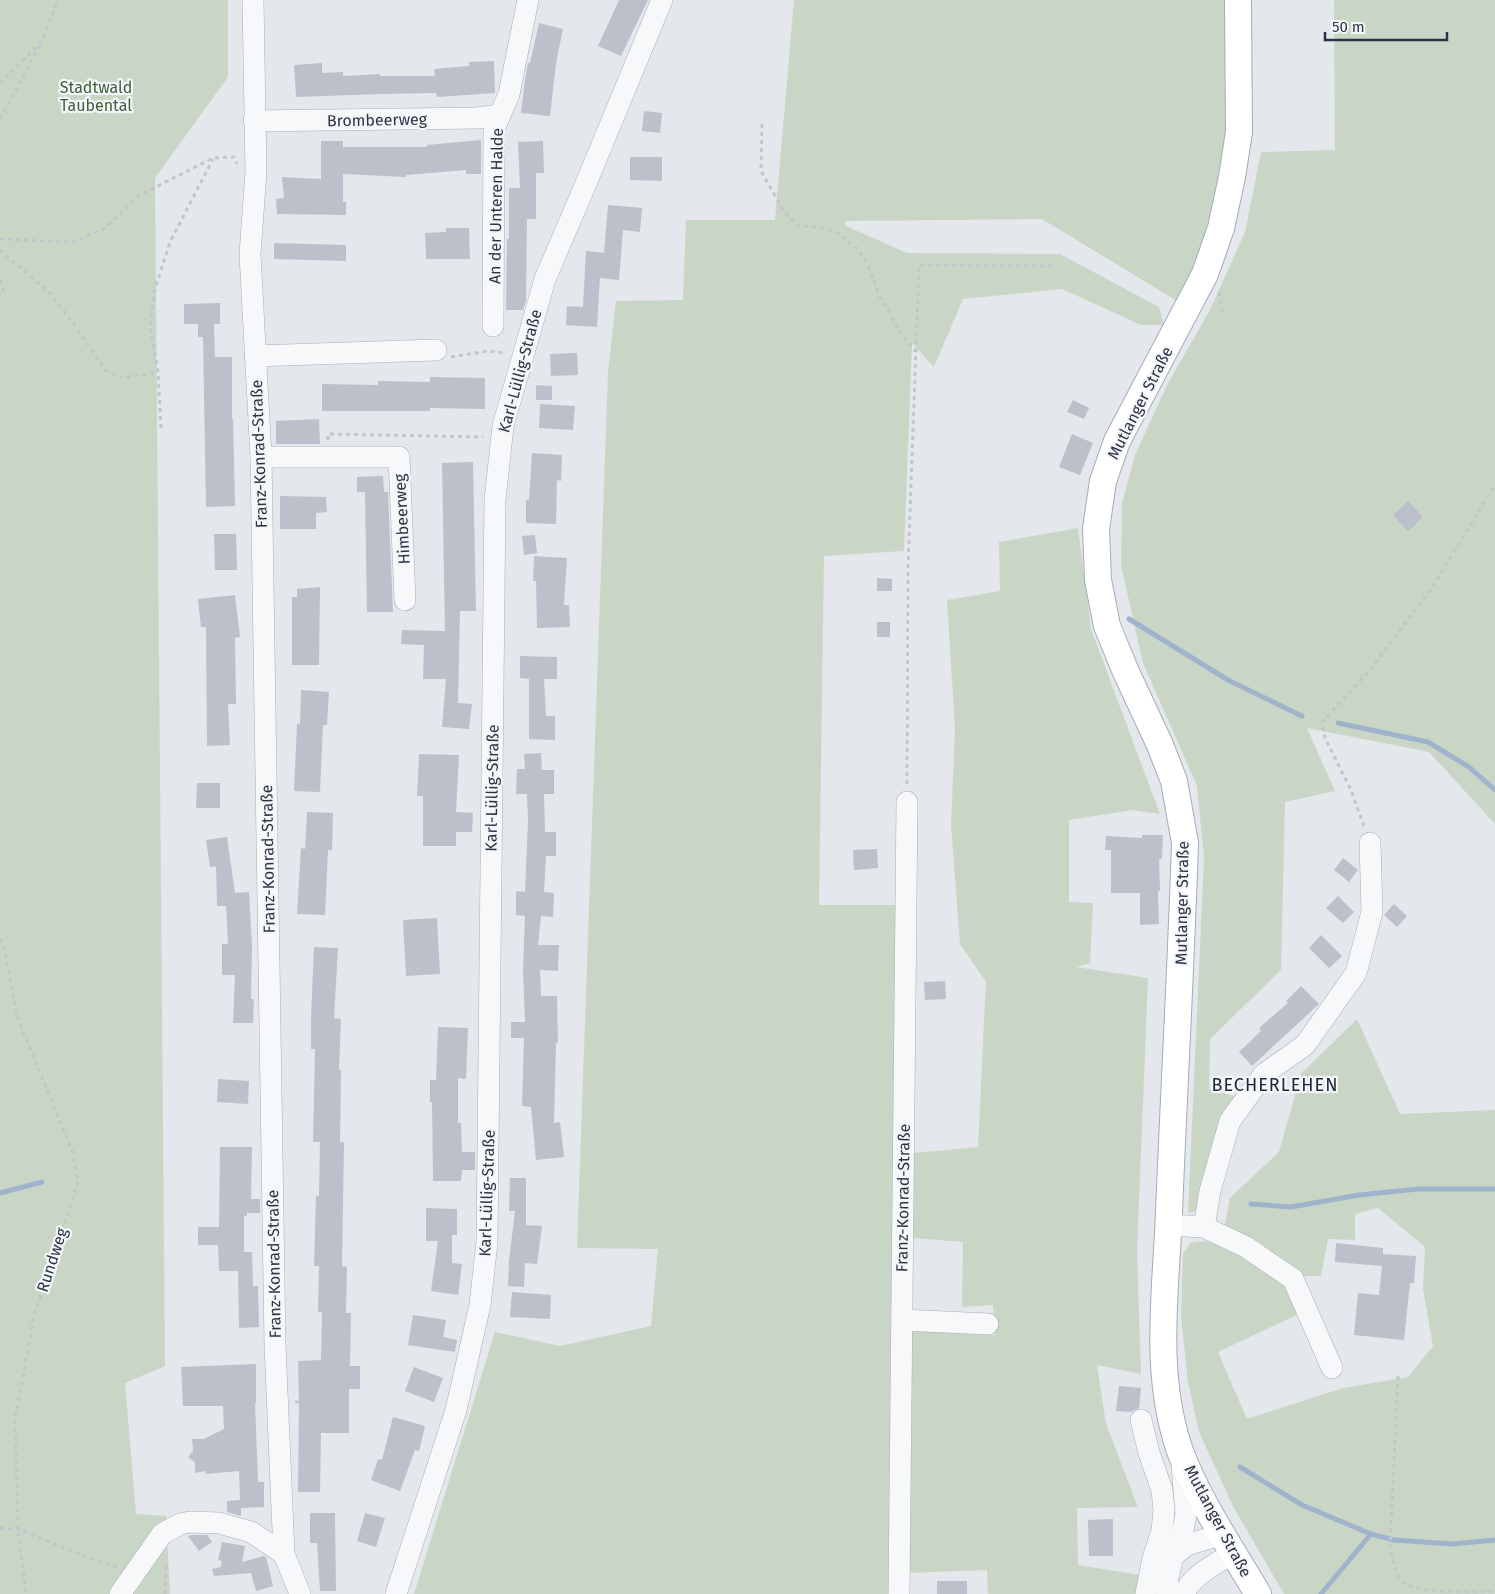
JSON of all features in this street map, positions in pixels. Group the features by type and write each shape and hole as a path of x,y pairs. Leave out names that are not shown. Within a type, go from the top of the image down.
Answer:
{"main road":[{"name":"Mutlanger Straße","path":"1238,0 1240,132 1221,228 1206,271 1117,441 1103,481 1096,529 1098,580 1107,626 1160,745 1174,782 1185,842 1168,1224 1162,1309 1165,1382 1180,1450 1198,1489 1258,1594"}],"street":[{"name":"Franz-Konrad-Straße","path":"253,0 256,172 250,254 261,457 275,1345 284,1554 300,1594"},
{"name":"An der Unteren Halde","path":"493,326 494,129 509,94 528,0"},
{"name":"Karl-Lüllig-Straße","path":"396,1594 456,1410 480,1305 487,1242 495,500 503,426 545,279 662,0"},
{"name":"Brombeerweg","path":"254,121 477,118 500,115"},
{"path":"256,356 436,350"},
{"name":"Himbeerweg","path":"261,457 399,457 405,600"},
{"name":"Franz-Konrad-Straße","path":"899,1594 907,802"},
{"path":"1204,1227 1210,1191 1230,1121 1264,1074 1305,1045 1356,973 1372,912 1370,844"},
{"path":"1168,1224 1204,1227 1246,1248 1293,1279 1332,1368"},
{"path":"902,1320 988,1324"},
{"path":"1141,1420 1149,1453 1162,1490 1164,1510 1162,1531 1153,1558 1146,1594"},
{"path":"1167,1594 1168,1577 1173,1556 1182,1535 1186,1514 1180,1450"},
{"path":"120,1594 162,1534 180,1524 190,1522 219,1523 250,1532 284,1554"},
{"path":"1173,1556 1187,1546 1228,1544"},
{"path":"1184,1594 1187,1588 1210,1567 1228,1544"}],"path":[{"path":"0,119 42,40 58,0"},
{"path":"0,84 42,40"},
{"path":"762,124 761,171 784,213 798,226 817,227 836,232 859,250 870,270 879,295 900,332 916,352"},
{"path":"0,239 73,242 105,228 138,196 213,158 234,157 240,176 256,172"},
{"path":"160,428 158,372 150,327 155,289 170,242 213,158"},
{"path":"0,250 51,294 105,370 123,378 158,372"},
{"path":"907,802 908,568 919,265 1052,266"},
{"path":"0,280 4,292 0,295"},
{"path":"493,326 504,352 504,360"},
{"path":"488,351 504,352"},
{"path":"328,457 328,434 483,436"},
{"path":"1370,844 1351,790 1325,738 1322,722 1369,671 1431,589 1495,485"},
{"name":"Rundweg","path":"0,939 4,947 17,1016 73,1153 78,1182 34,1316 15,1420 18,1529 26,1594"},
{"path":"1398,1376 1390,1546 1393,1567 1404,1584 1418,1590 1495,1592"},
{"path":"0,1528 18,1529 92,1559 120,1568 141,1564"},
{"path":"165,1594 165,1564 168,1557"}],"green space":[{"name":"Stadtwald Taubental","path":"0,0 228,0 228,77 155,178 165,1366 125,1383 136,1514 166,1516 170,1594 0,1594"},
{"path":"794,0 1227,0 1229,134 1219,192 1203,247 1177,301 1042,219 845,221 846,226 907,253 1060,254 1159,307 1164,325 1141,325 1062,289 963,299 934,367 912,343 904,551 824,556 819,905 895,905 898,1250 893,1594 414,1594 495,1332 560,1346 651,1326 658,1249 577,1248 608,372 616,301 683,300 686,220 775,220"},
{"path":"1334,0 1495,0 1495,824 1429,752 1307,728 1335,791 1285,802 1281,970 1210,1039 1209,1089 1234,1096 1213,1150 1197,1211 1188,1213 1204,858 1197,786 1143,663 1121,565 1122,503 1135,455 1168,383 1210,310 1245,232 1261,152 1335,150"},
{"path":"1078,528 1091,629 1160,814 1132,810 1069,820 1069,902 1093,903 1090,963 1076,967 1148,978 1137,1251 1141,1374 1097,1365 1106,1424 1138,1507 1077,1508 1078,1565 1140,1575 1137,1594 988,1594 987,1570 905,1573 908,1330 995,1335 993,1305 962,1307 963,1242 913,1238 914,1153 978,1147 986,982 960,944 951,825 955,729 947,600 1000,591 999,542"},
{"path":"1357,1019 1400,1114 1495,1110 1495,1594 1284,1594 1234,1508 1199,1432 1188,1382 1181,1316 1183,1254 1190,1243 1205,1241 1241,1253 1280,1273 1303,1312 1218,1352 1247,1419 1343,1388 1408,1377 1433,1346 1423,1289 1425,1247 1378,1208 1355,1214 1355,1240 1328,1239 1321,1276 1291,1276 1224,1229 1230,1198 1279,1152 1301,1074"}],"building":[{"path":"619,0 648,0 621,56 598,46"},
{"path":"539,23 563,29 556,63 550,116 521,113 528,63 530,63"},
{"path":"494,61 495,93 437,97 436,93 296,97 294,65 322,63 322,73 343,72 343,76 380,74 380,76 435,76 434,69 469,66 469,62"},
{"path":"644,111 662,113 660,133 642,131"},
{"path":"481,140 481,174 466,174 466,170 406,175 406,177 343,174 343,202 346,202 346,215 277,214 276,199 284,198 282,177 321,179 321,141 343,141 343,147 427,147 427,145"},
{"path":"543,141 544,173 536,173 536,219 527,219 526,301 523,310 506,310 509,188 520,188 518,142"},
{"path":"630,157 662,157 662,181 630,180"},
{"path":"608,205 642,208 640,232 623,230 619,280 600,278 597,327 566,325 567,306 583,307 586,251 604,253"},
{"path":"446,228 469,228 470,259 426,259 425,233 446,232"},
{"path":"274,243 346,245 346,261 274,259"},
{"path":"220,303 220,324 214,324 215,357 232,357 235,506 206,507 203,337 198,337 198,324 184,324 184,304"},
{"path":"577,353 578,375 551,376 550,354"},
{"path":"430,377 485,378 485,409 430,408 430,411 322,411 322,384 378,385 378,381 430,382"},
{"path":"536,385 552,386 552,400 536,400"},
{"path":"1073,400 1089,408 1084,419 1067,412"},
{"path":"540,404 575,406 573,430 539,428"},
{"path":"319,419 320,444 276,444 276,421"},
{"path":"1072,434 1093,443 1080,475 1059,467"},
{"path":"532,453 562,455 561,481 557,480 556,524 526,523 526,500 529,500"},
{"path":"473,462 476,611 460,611 458,703 472,704 469,729 442,727 446,679 423,679 424,645 401,644 402,630 445,631 442,463"},
{"path":"383,476 384,492 388,492 393,612 367,612 365,492 357,492 357,477"},
{"path":"280,496 326,497 327,512 316,513 316,529 280,529"},
{"path":"1408,501 1423,517 1408,532 1393,515"},
{"path":"214,534 236,534 237,570 215,570"},
{"path":"535,535 537,553 524,555 522,536"},
{"path":"534,556 567,558 564,605 569,605 570,627 537,628 536,581 533,581"},
{"path":"877,578 892,579 892,591 877,591"},
{"path":"320,587 319,665 292,665 292,597 297,597 297,589"},
{"path":"235,595 240,637 235,638 236,704 228,704 230,745 207,746 206,627 201,627 198,599"},
{"path":"877,622 890,622 890,637 877,637"},
{"path":"520,656 557,657 557,679 544,679 546,716 555,716 555,740 529,739 529,679 520,678"},
{"path":"301,690 329,692 327,725 323,725 320,792 294,791 297,724 300,724"},
{"path":"541,753 542,770 554,770 554,794 544,794 545,832 556,832 556,856 546,856 544,892 554,893 553,917 541,916 538,945 559,945 558,971 540,970 541,996 557,996 558,1043 556,1043 554,1123 560,1122 564,1157 536,1160 531,1107 522,1106 524,1038 511,1038 511,1022 525,1022 523,970 525,916 516,915 516,891 525,892 528,820 527,794 516,794 517,769 525,769 524,754"},
{"path":"419,754 459,755 456,812 473,813 472,832 456,832 456,846 423,846 423,796 417,796"},
{"path":"197,783 220,783 220,808 196,808"},
{"path":"307,812 333,813 332,850 328,850 325,915 297,914 301,848 305,849"},
{"path":"1142,835 1163,835 1162,859 1159,859 1159,924 1140,925 1140,893 1111,893 1111,850 1105,850 1106,836 1142,838"},
{"path":"227,837 235,893 249,892 252,945 251,999 254,999 253,1023 233,1023 235,975 222,975 222,944 228,944 226,906 217,906 216,866 210,867 206,840"},
{"path":"877,849 878,868 854,870 853,850"},
{"path":"1343,858 1358,870 1349,882 1334,870"},
{"path":"1338,896 1354,912 1343,923 1326,908"},
{"path":"1394,904 1407,916 1397,927 1384,915"},
{"path":"437,918 440,974 406,976 403,920"},
{"path":"1321,935 1342,956 1329,968 1309,948"},
{"path":"314,947 338,948 334,1018 341,1019 339,1070 341,1070 340,1142 344,1142 342,1266 347,1267 346,1313 351,1313 350,1366 360,1366 360,1389 349,1389 349,1433 321,1433 320,1492 298,1492 298,1361 321,1360 322,1312 318,1312 319,1266 314,1266 316,1196 319,1196 320,1142 313,1142 315,1049 311,1049 311,1017"},
{"path":"945,981 946,999 925,1000 924,982"},
{"path":"1301,986 1319,1004 1252,1066 1239,1052 1261,1031 1259,1028 1288,1003 1286,1001"},
{"path":"438,1027 468,1028 466,1079 458,1078 458,1123 461,1123 462,1152 475,1152 475,1170 462,1170 461,1181 433,1181 430,1080 436,1080"},
{"path":"218,1079 249,1081 248,1104 217,1102"},
{"path":"220,1147 252,1147 251,1199 260,1199 260,1213 247,1213 247,1216 244,1216 244,1252 252,1252 253,1286 258,1286 259,1327 239,1328 238,1271 219,1271 218,1245 198,1245 198,1227 219,1227"},
{"path":"510,1178 526,1178 526,1225 542,1226 537,1264 525,1263 524,1287 508,1286 515,1211 509,1211"},
{"path":"426,1208 457,1209 457,1235 452,1235 452,1263 462,1264 458,1295 431,1291 438,1241 426,1241"},
{"path":"1336,1243 1383,1248 1383,1254 1416,1256 1414,1283 1410,1283 1404,1340 1354,1335 1358,1293 1379,1295 1382,1266 1335,1262"},
{"path":"512,1292 551,1295 550,1319 510,1317"},
{"path":"413,1315 446,1320 443,1337 457,1340 455,1352 408,1345"},
{"path":"256,1364 255,1403 258,1482 264,1482 264,1507 241,1508 241,1516 227,1512 227,1501 240,1500 239,1471 195,1473 195,1462 188,1457 193,1451 192,1439 204,1439 224,1429 223,1406 183,1406 181,1367"},
{"path":"414,1367 443,1378 434,1402 405,1391"},
{"path":"1119,1386 1141,1388 1139,1408 1131,1412 1116,1411"},
{"path":"393,1417 425,1426 419,1451 415,1450 400,1491 371,1480 378,1459 382,1460"},
{"path":"310,1513 335,1513 336,1591 320,1591 317,1543 310,1543"},
{"path":"365,1513 385,1518 376,1547 357,1541"},
{"path":"1113,1519 1113,1556 1089,1556 1088,1520"},
{"path":"207,1535 212,1542 199,1551 188,1536"},
{"path":"222,1542 245,1546 242,1562 266,1557 273,1586 256,1591 251,1573 214,1576 212,1569 221,1567 222,1561 218,1560"},
{"path":"937,1581 967,1581 967,1594 937,1594"}],"waterway":[{"path":"1129,619 1228,680 1302,716"},
{"path":"1338,723 1428,742 1469,767 1495,790"},
{"path":"0,1193 42,1182"},
{"path":"1251,1204 1291,1207 1359,1195 1418,1189 1495,1189"},
{"path":"1240,1467 1302,1505 1371,1534 1394,1540 1453,1544 1495,1540"},
{"path":"1321,1594 1371,1534"}],"district":[{"name":"BECHERLEHEN","path":"1275,1085"}]}
